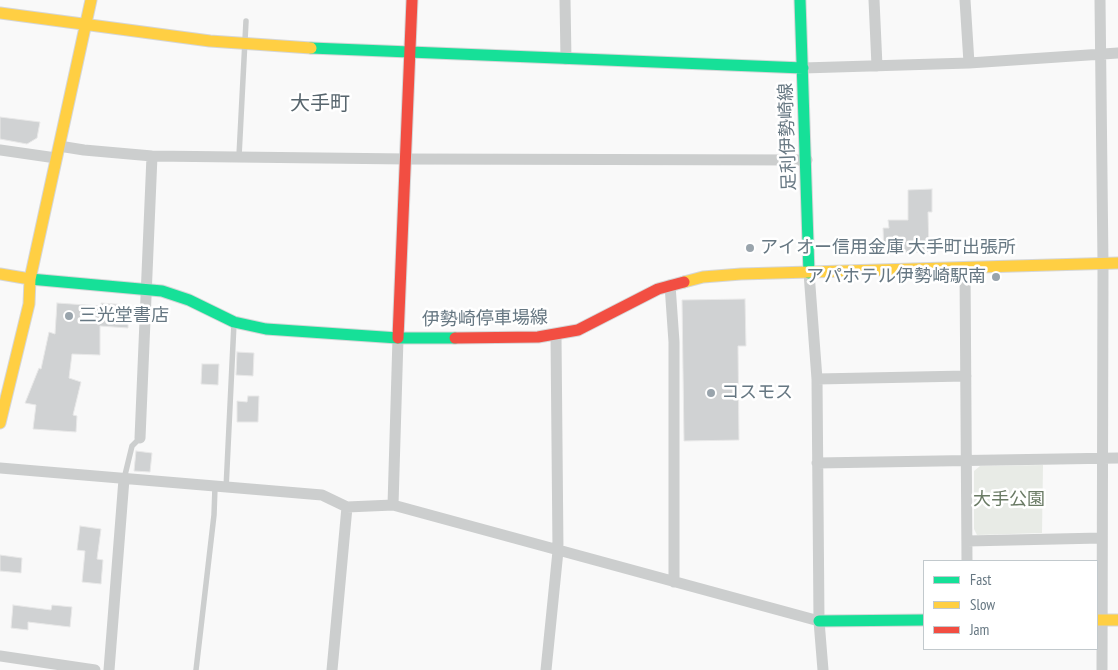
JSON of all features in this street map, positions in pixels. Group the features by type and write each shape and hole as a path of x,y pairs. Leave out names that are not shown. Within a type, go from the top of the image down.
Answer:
{"street":[{"path":"0,423 29,304 30,279 91,0"},
{"path":"393,505 412,0"},
{"path":"565,0 566,59"},
{"name":"足利伊勢崎線","path":"800,0 807,160 809,273"},
{"path":"874,0 877,66"},
{"path":"965,0 969,63"},
{"path":"1100,0 1102,459 1099,620 1102,670"},
{"path":"0,13 244,44 803,68 969,63 1118,53"},
{"path":"58,146 152,156 807,160"},
{"path":"0,150 56,158"},
{"path":"140,438 152,156"},
{"name":"伊勢崎停車場線","path":"0,274 30,279 145,288 189,300 234,322 266,330 398,338 556,336 578,330 602,320 658,289 703,277 1118,263"},
{"path":"965,268 967,560"},
{"path":"809,273 817,379 819,621 823,670"},
{"path":"670,285 674,342 674,582"},
{"path":"546,670 558,552 556,336"},
{"path":"817,379 966,376"},
{"path":"818,462 1118,458"},
{"path":"0,468 220,488 322,495 347,507 393,505 558,552 819,621 923,620"},
{"path":"109,670 124,479"},
{"path":"332,670 347,507"},
{"path":"967,540 1101,538"},
{"path":"1099,620 1118,620"},
{"path":"0,656 95,670"}],"lane":[{"path":"239,156 246,21"},
{"path":"196,670 214,515 220,488 234,322"},
{"path":"124,479 132,446 140,438"}],"green space":[{"name":"大手公園","path":"1043,465 1042,533 977,535 974,529 974,471 980,466"}],"building":[{"path":"0,117 40,122 37,138 27,144 0,139"},
{"path":"932,189 932,212 928,212 929,252 884,254 883,228 889,228 888,220 908,220 908,190"},
{"name":"コスモス","path":"745,299 746,346 738,346 739,440 684,441 682,300"},
{"path":"57,303 101,306 101,303 129,305 128,328 100,326 100,355 72,354 69,378 81,382 73,415 77,416 76,432 33,429 36,405 25,403 39,368 41,369 49,332 55,334"},
{"path":"237,352 254,353 253,376 236,375"},
{"path":"202,364 219,364 218,385 201,384"},
{"path":"248,396 259,396 258,422 237,422 237,401 247,402"},
{"path":"136,451 152,453 150,472 134,471"},
{"path":"80,526 101,529 97,559 103,560 101,584 82,582 85,551 77,550"},
{"path":"0,555 22,558 21,573 0,571"},
{"path":"13,605 51,610 52,605 72,607 70,627 28,622 28,630 11,628"}],"traffic: fast":[{"path":"800,0 809,273"},
{"path":"311,48 803,68"},
{"path":"30,279 162,291 189,300 234,322 266,329 398,338 455,338"},
{"path":"819,621 923,620"}],"traffic: slow":[{"path":"0,423 29,304 30,279 91,0"},
{"path":"0,13 210,41 311,48"},
{"path":"684,282 703,277 741,274 1118,263"},
{"path":"0,274 30,279"},
{"path":"1098,620 1118,620"}],"traffic: jam":[{"path":"398,338 412,0"},
{"path":"455,338 538,337 578,330 658,289 684,282"}],"place":[{"name":"アイオー信用金庫 大手町出張所","path":"750,248"},
{"name":"アパホテル伊勢崎駅南","path":"996,277"},
{"name":"三光堂書店","path":"69,316"},
{"name":"コスモス","path":"711,393"}],"district":[{"name":"大手町","path":"320,104"}]}
